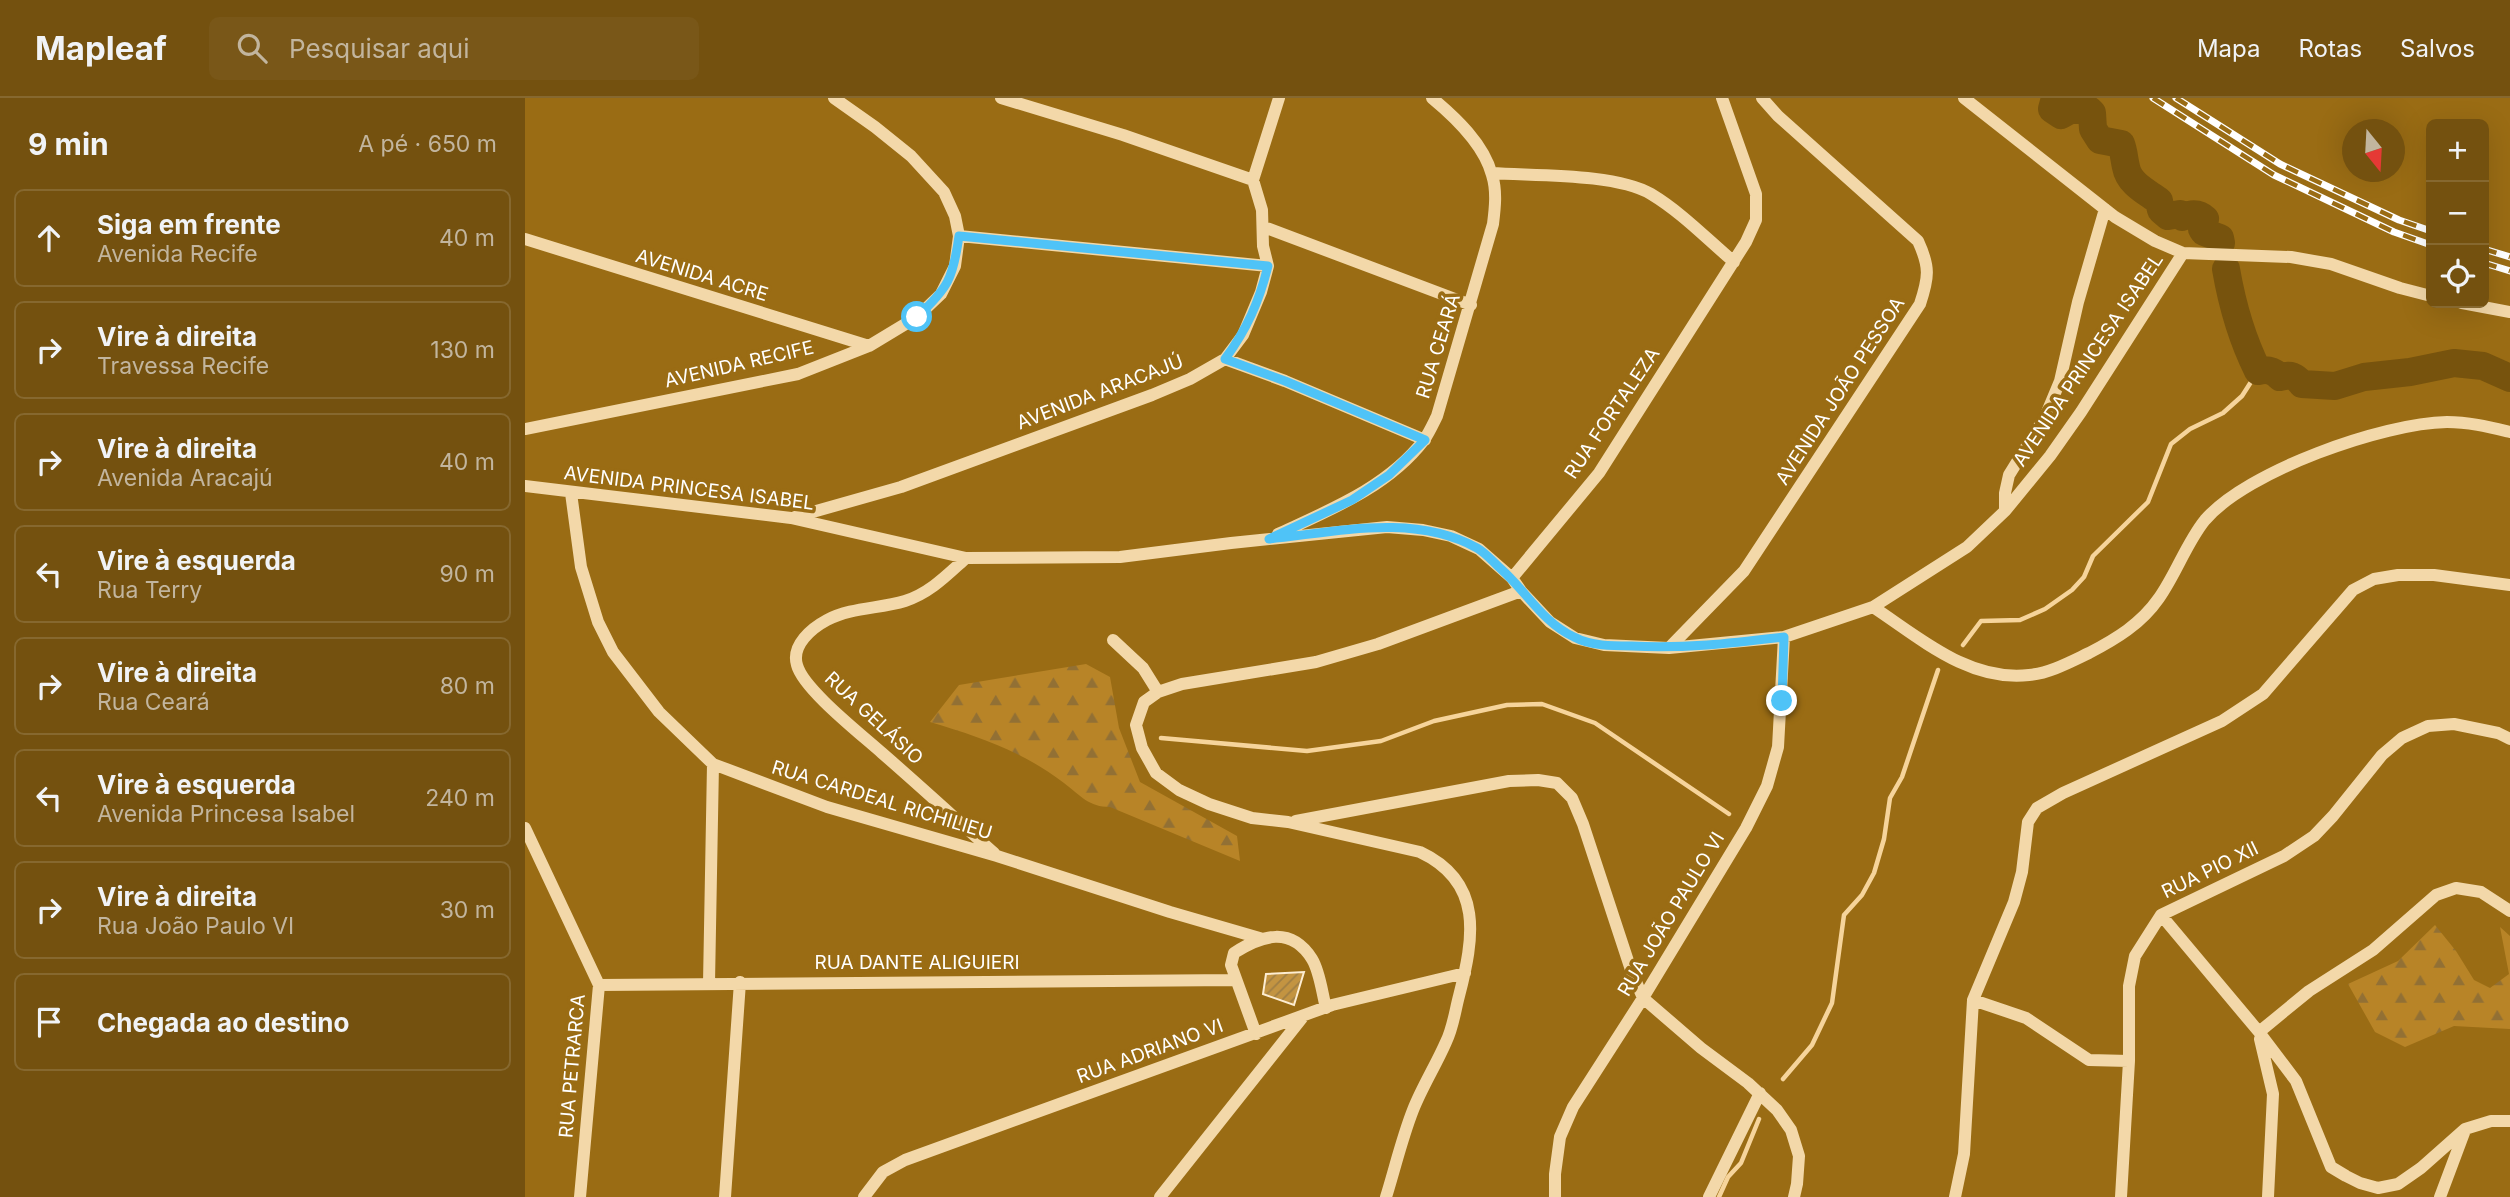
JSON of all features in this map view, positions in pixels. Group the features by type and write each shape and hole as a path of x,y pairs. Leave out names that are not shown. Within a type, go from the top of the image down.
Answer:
{"street":[{"name":"AVENIDA RECIFE","path":"525,429 798,374 869,346 917,317 941,294 955,266 959,236 955,216 944,192 911,156 834,98"},
{"path":"1001,98 1123,135 1253,180 1279,98"},
{"name":"RUA CEARÁ","path":"1269,539 1352,500 1389,475 1425,440 1437,416 1493,224 1496,197 1492,173 1480,151 1458,119 1432,98"},
{"name":"RUA FORTALEZA","path":"1512,578 1599,473 1734,262 1756,220 1756,194 1721,98"},
{"name":"AVENIDA JOÃO PESSOA","path":"1669,648 1744,571 1920,304 1929,277 1926,257 1918,241 1778,116 1762,98"},
{"path":"1964,98 2105,209 2155,241 2183,253 2291,257 2331,264 2426,295"},
{"path":"1492,173 1596,180 1650,193 1734,262"},
{"name":"AVENIDA ARACAJÚ","path":"792,518 901,487 1139,400 1190,379 1225,359 1243,335 1261,292 1268,266 1263,246 1262,210 1253,180"},
{"path":"2005,512 2005,492 2009,475 2045,416 2060,381 2078,302 2105,209"},
{"path":"1264,226 1471,305"},
{"path":"959,236 1268,266"},
{"name":"AVENIDA ACRE","path":"525,239 869,346"},
{"name":"AVENIDA PRINCESA ISABEL","path":"525,486 792,518 965,558 1120,558 1387,527 1423,530 1451,536 1479,549 1512,578 1550,622 1575,638 1604,645 1669,648 1784,637 1873,607 1967,547 2005,512 2081,412 2183,253"},
{"path":"2489,308 2510,312"},
{"path":"1225,359 1285,381 1425,440"},
{"path":"1873,607 1970,668 1999,676 2031,675 2065,665 2108,643 2142,618 2159,598 2204,521 2232,496 2260,480 2331,447 2400,428 2445,422 2472,423 2510,432"},
{"name":"RUA CARDEAL RICHILIEU","path":"571,493 587,591 613,652 659,712 713,764 828,807 997,856 1263,939"},
{"name":"RUA GELÁSIO","path":"965,558 926,592 905,601 847,611 826,621 811,631 798,647 796,664 806,681 831,707 997,856"},
{"path":"1955,1197 1964,1154 1973,1000 2014,902 2022,872 2028,822 2037,808 2063,793 2222,721 2263,694 2353,590 2374,579 2398,575 2434,575 2510,585"},
{"path":"1386,1197 1413,1108 1448,1039 1465,972 1472,927 1465,897 1454,875 1420,852 1289,822 1252,818 1209,804 1179,790 1156,773 1142,748 1136,725 1144,702 1158,692 1213,678 1316,662 1378,644 1521,591"},
{"name":"RUA JOÃO PAULO VI","path":"1555,1197 1560,1137 1573,1107 1746,828 1767,786 1778,747 1784,637"},
{"path":"1112,639 1143,668 1158,692"},
{"name":"RUA PIO XII","path":"2121,1197 2129,1061 2129,986 2135,956 2161,915 2284,856 2314,836 2382,755 2402,738 2428,726 2454,724 2498,733 2510,739"},
{"path":"709,982 713,764"},
{"path":"1289,822 1509,781 1538,780 1557,783 1572,797 1583,824 1631,970 1643,998 1701,1048 1760,1093 1777,1110 1791,1130 1799,1156 1794,1197"},
{"name":"RUA PETRARCA","path":"525,828 599,985 580,1197"},
{"path":"525,862 542,867"},
{"path":"2259,1032 2309,990 2374,950 2436,895 2456,888 2481,892 2510,911"},
{"path":"2161,915 2259,1032 2296,1081 2331,1167 2360,1183 2378,1188 2398,1184 2421,1168 2465,1129 2491,1121 2510,1121"},
{"path":"1256,1034 1230,965 1234,953 1252,941 1281,936 1298,944 1313,960 1326,1008"},
{"name":"RUA ADRIANO VI","path":"864,1197 883,1172 905,1160 1326,1008 1465,972"},
{"name":"RUA DANTE ALIGUIERI","path":"599,985 709,982 1236,980"},
{"path":"725,1197 740,982"},
{"path":"1973,1000 2026,1018 2088,1060 2129,1061"},
{"path":"1160,1197 1303,1017"},
{"path":"2259,1032 2273,1094 2268,1197"},
{"path":"1709,1197 1760,1093"},
{"path":"2440,1197 2465,1129"}],"green space":[{"path":"1086,664 1110,677 1119,728 1140,782 1237,836 1240,861 1110,807 1091,803 1032,762 983,739 930,722 959,685"},
{"path":"2435,925 2474,980 2490,988 2509,974 2500,927 2510,936 2510,1029 2454,1026 2405,1047 2375,1032 2348,984 2398,961"}],"building":[{"path":"1304,972 1294,1005 1263,994 1266,974"}],"waterway":[{"path":"2055,98 2052,109 2061,115 2070,110 2089,110 2092,113 2093,129 2100,140 2121,144 2131,178 2159,201 2161,210 2168,216 2200,215 2205,219 2202,229 2204,232 2220,238 2221,243"},
{"path":"2226,269 2238,321 2258,371 2270,371 2280,377 2293,376 2302,384 2335,386 2364,377 2410,372 2454,363 2483,366 2510,378"},
{"path":"1963,645 1981,621 2020,620 2045,609 2072,590 2084,577 2093,556 2148,502 2171,444 2190,429 2223,413 2242,396 2258,371"},
{"path":"1783,1079 1812,1045 1832,1003 1844,915 1862,895 1874,873 1884,839 1890,798 1902,777 1938,670"},
{"path":"1161,738 1307,751 1381,741 1434,721 1507,705 1542,704 1595,723 1729,814"},
{"path":"1719,1197 1728,1177 1741,1163 1759,1119"}],"railway":[{"path":"2153,98 2274,175 2394,232 2426,243"},
{"path":"2176,98 2280,164 2399,220 2426,229"},
{"path":"2489,251 2510,257"},
{"path":"2489,265 2510,271"}],"route":[{"path":"917,317 941,294 955,266 959,236 1268,266 1261,292 1243,335 1225,359 1285,381 1425,440 1389,475 1352,500 1269,539 1387,527 1451,536 1479,549 1512,578 1550,622 1575,638 1604,645 1669,648 1784,637 1782,701"}]}
